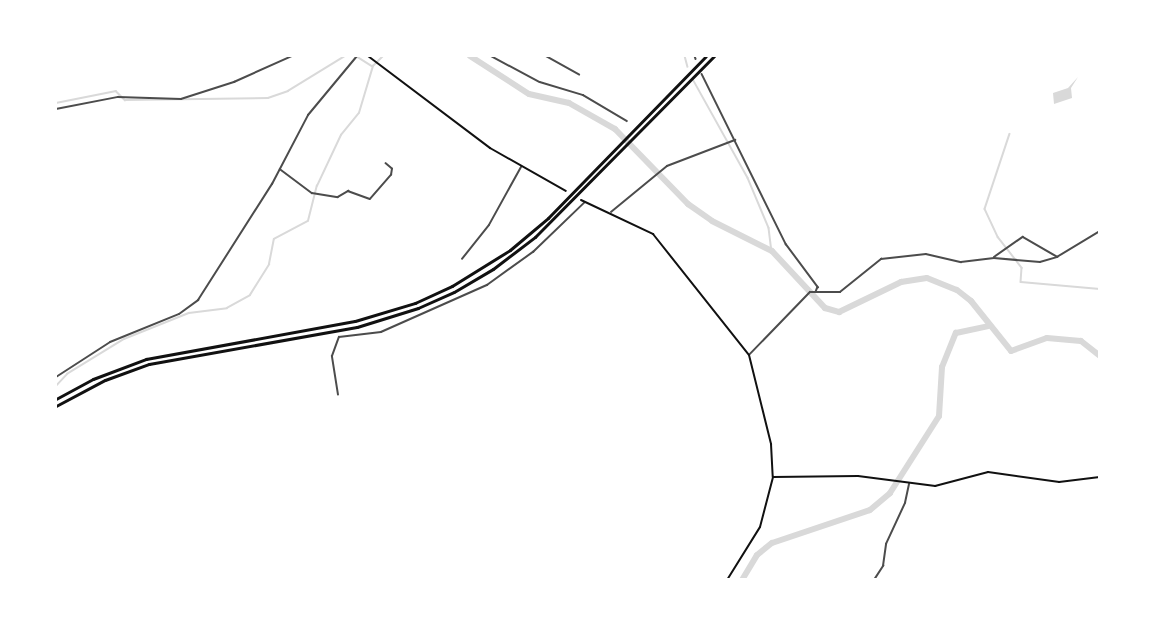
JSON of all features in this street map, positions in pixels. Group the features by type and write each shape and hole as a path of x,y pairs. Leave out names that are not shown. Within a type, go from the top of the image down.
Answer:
{"highway":[{"path":"56,399 93,379 146,358 355,321 434,295 510,250 619,145 705,56"},
{"path":"56,406 105,380 149,364 357,327 436,300 514,254 623,149 714,56"}],"main road":[{"path":"368,56 490,148 566,191"},
{"path":"583,202 640,225 656,237 749,355 771,444 773,477 760,527 727,579"},
{"path":"773,477 848,476 941,486 988,472 1059,482 1100,477"}],"street":[{"path":"56,109 118,96 181,99 234,82 292,56"},
{"path":"56,377 110,342 179,315 198,300 280,169 314,107 356,56"},
{"path":"491,56 540,82 584,95 627,121"},
{"path":"546,56 579,74"},
{"path":"702,74 786,244 818,287 816,292"},
{"path":"609,214 667,166 735,140"},
{"path":"280,169 312,193 338,196 348,191 370,200 391,175 393,169 386,164"},
{"path":"462,259 489,225 521,166"},
{"path":"338,394 332,356 339,337 381,330 487,285 533,252 583,202"},
{"path":"749,355 810,292 840,292 866,268 897,254 926,254 961,262 994,258 1021,263 1057,257 1100,231"},
{"path":"994,258 1007,245 1023,237 1057,257"},
{"path":"874,579 883,566 886,544 905,503 908,483"}],"shaded area":[{"path":"1078,77 1071,88 1072,98 1054,104 1053,93 1068,88"}],"waterway":[{"path":"56,103 116,91 125,100 268,98 288,91 345,56"},
{"path":"356,56 372,66"},
{"path":"56,386 67,374 124,339 189,313 227,308 250,295 269,264 274,239 308,221 317,186 341,135 359,113 373,66 383,56"},
{"path":"470,56 529,94 569,103 615,129 688,204 712,221 772,251 825,308 839,312 901,282 927,278 957,290 971,301 1011,351 1047,338 1081,341 1100,356"},
{"path":"685,56 688,67"},
{"path":"694,81 748,178 769,228 772,251"},
{"path":"1010,134 985,209 998,237 1022,268 1021,282 1100,289"},
{"path":"742,580 757,555 772,543 870,510 890,493 939,416 942,367 956,333 988,326"}]}
